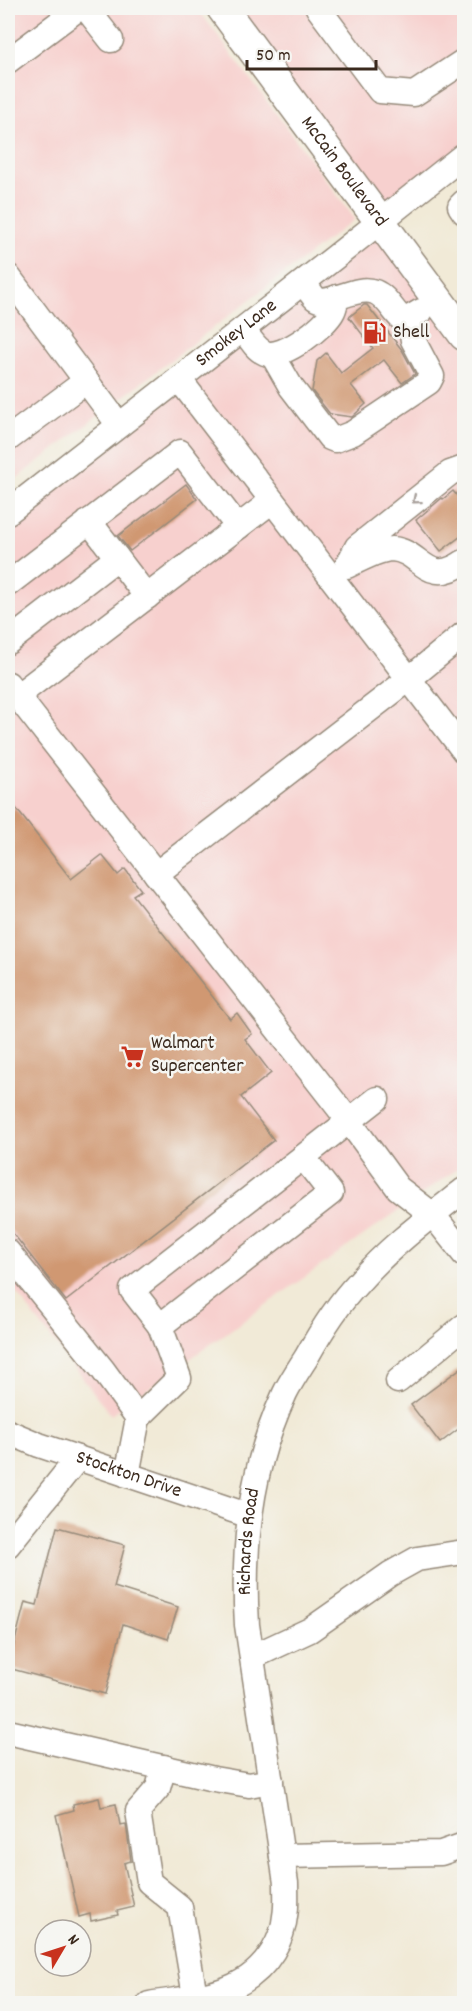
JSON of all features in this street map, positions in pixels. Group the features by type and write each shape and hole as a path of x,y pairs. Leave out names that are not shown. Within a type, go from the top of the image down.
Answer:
{"main road":[{"name":"McCain Boulevard","path":"222,8 437,299 464,332"}],"street":[{"path":"8,61 79,8"},
{"path":"86,8 111,40"},
{"path":"318,8 380,91 414,94 465,61"},
{"name":"Smokey Lane","path":"8,512 465,155"},
{"path":"465,202 460,206 465,212"},
{"path":"8,276 119,425"},
{"path":"304,282 315,298 322,301 359,290 375,292 384,297 402,319 409,318 437,299"},
{"path":"243,329 262,351 272,354 281,352 311,334 333,312 337,297"},
{"path":"272,354 291,387 330,438 335,440 353,433 429,382 432,376 413,340 409,318"},
{"path":"179,379 272,501 340,572 409,679 465,751"},
{"path":"8,439 86,381"},
{"path":"8,584 180,452 238,527"},
{"path":"340,572 357,547 432,486 450,473 465,468"},
{"path":"272,501 147,597 12,690 349,1121 398,1188 433,1215 465,1254"},
{"path":"89,521 147,597"},
{"path":"340,572 365,557 391,549 405,553 425,567 442,572 465,562"},
{"path":"12,630 117,558"},
{"path":"156,874 465,634"},
{"path":"127,1475 138,1418 179,1378 160,1326 132,1290 377,1099"},
{"path":"160,1326 331,1193 303,1157"},
{"name":"Richards Road","path":"238,1995 266,1962 275,1947 286,1914 286,1884 247,1625 245,1585 250,1516 259,1470 285,1394 321,1332 358,1282 388,1252 465,1190"},
{"path":"8,1252 103,1370 138,1418"},
{"path":"398,1381 465,1326"},
{"name":"Stockton Drive","path":"9,1435 250,1516"},
{"path":"8,1545 78,1458"},
{"path":"252,1657 310,1630 390,1574 417,1559 465,1552"},
{"path":"8,1732 249,1785 271,1781"},
{"path":"164,1767 158,1788 138,1811 149,1882 180,1907 195,1996"},
{"path":"282,1856 441,1853 465,1845"},
{"path":"149,2004 229,1990 238,1995"}],"shaded area":[{"path":"8,8 197,8 355,219 8,485"},
{"path":"224,8 464,8 464,156 380,222"},
{"path":"380,222 464,335 464,1164 111,1415 8,1282 8,526"}],"building":[{"path":"367,305 402,350 415,374 402,383 384,360 351,385 366,404 352,417 330,414 312,391 317,361 326,353 341,373 373,348 349,317"},
{"path":"186,484 197,499 130,551 118,536"},
{"path":"453,491 465,505 465,533 441,551 416,520"},
{"name":"Walmart Supercenter","path":"15,807 71,879 102,855 118,875 125,869 141,890 133,895 230,1019 237,1013 252,1034 245,1039 271,1073 241,1097 274,1140 66,1301 8,1227 8,814"},
{"path":"465,1365 465,1424 440,1443 411,1405"},
{"path":"57,1527 125,1545 114,1587 178,1607 168,1639 123,1624 105,1694 8,1668 25,1602 37,1605"},
{"path":"99,1798 101,1807 116,1804 120,1825 126,1824 131,1861 124,1863 134,1907 117,1911 118,1915 93,1921 90,1914 79,1917 56,1815 74,1810 73,1804"}],"place":[{"name":"Shell","path":"375,333"},
{"name":"Walmart Supercenter","path":"133,1056"}]}
